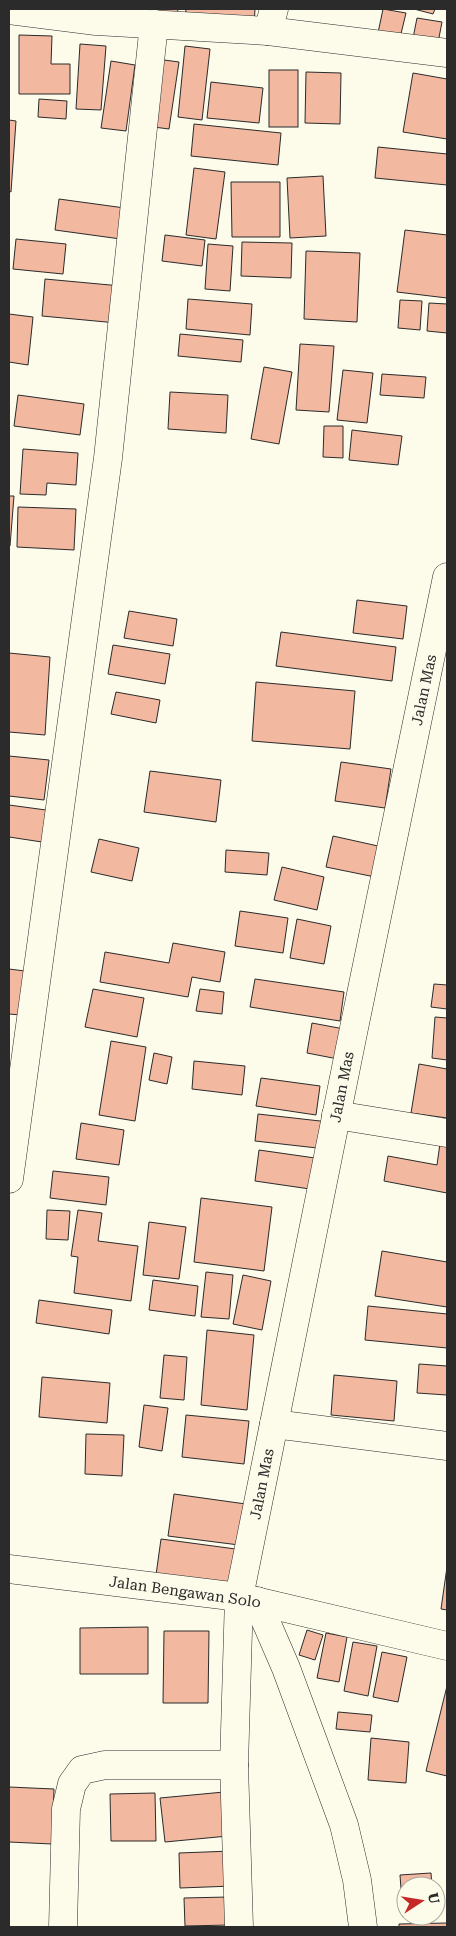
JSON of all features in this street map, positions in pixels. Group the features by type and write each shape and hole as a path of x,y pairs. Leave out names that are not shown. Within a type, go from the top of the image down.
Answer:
{"street":[{"path":"9,10 96,21 154,24 271,20 447,53"},
{"path":"9,1179 108,458 154,24"},
{"name":"Jalan Mas","path":"239,1927 234,1765 248,1599 274,1424 447,577"},
{"path":"336,1115 447,1133"},
{"path":"274,1424 447,1446"},
{"name":"Jalan Bengawan Solo","path":"9,1569 248,1599 447,1646"},
{"path":"248,1599 286,1668 344,1825 357,1880 363,1927"},
{"path":"63,1927 66,1809 72,1784 82,1770 104,1765 234,1765"}],"building":[{"path":"151,9 178,9 176,21 150,16"},
{"path":"186,9 255,9 254,25 185,20"},
{"path":"383,9 406,13 400,38 378,33"},
{"path":"414,9 435,9 433,14"},
{"path":"417,18 442,22 437,48 412,43"},
{"path":"19,35 52,36 51,64 70,64 70,94 19,94"},
{"path":"80,44 106,46 101,110 76,109"},
{"path":"185,46 210,49 202,120 178,117"},
{"path":"157,59 179,62 169,129 146,126"},
{"path":"111,61 135,65 126,131 101,128"},
{"path":"269,70 298,70 298,127 269,127"},
{"path":"306,72 341,73 340,124 305,123"},
{"path":"413,73 447,79 447,139 403,132"},
{"path":"211,82 263,88 259,123 207,118"},
{"path":"39,99 67,101 66,119 38,117"},
{"path":"9,120 16,121 11,192 9,191"},
{"path":"194,124 281,133 278,165 191,156"},
{"path":"378,147 447,154 447,185 375,178"},
{"path":"194,168 225,172 216,239 186,235"},
{"path":"323,176 326,236 290,238 287,178"},
{"path":"231,182 280,182 280,237 232,237"},
{"path":"59,199 132,209 128,240 55,230"},
{"path":"405,230 447,235 447,298 397,292"},
{"path":"165,235 205,240 202,266 162,261"},
{"path":"16,239 66,244 63,274 13,269"},
{"path":"242,242 292,243 291,278 241,276"},
{"path":"208,244 233,246 230,291 205,289"},
{"path":"306,251 360,253 357,322 304,319"},
{"path":"45,279 121,286 117,323 42,316"},
{"path":"188,299 252,304 250,335 186,329"},
{"path":"400,300 422,301 420,330 398,328"},
{"path":"429,303 447,304 447,333 427,331"},
{"path":"9,314 33,317 28,365 9,362"},
{"path":"180,334 243,340 241,362 178,356"},
{"path":"300,344 334,346 329,412 296,410"},
{"path":"264,367 292,372 279,444 251,439"},
{"path":"343,370 373,373 367,423 337,420"},
{"path":"382,374 426,377 424,398 380,395"},
{"path":"170,392 228,395 226,433 168,429"},
{"path":"18,395 84,404 80,435 14,426"},
{"path":"324,426 343,426 343,458 323,457"},
{"path":"352,430 402,436 398,465 349,460"},
{"path":"23,449 78,453 76,485 47,483 46,495 20,494"},
{"path":"9,496 14,496 10,546 9,546"},
{"path":"18,507 76,509 74,550 17,547"},
{"path":"357,600 407,606 403,639 353,633"},
{"path":"129,611 177,619 173,646 124,638"},
{"path":"281,632 396,647 392,681 276,666"},
{"path":"113,645 170,654 165,684 108,674"},
{"path":"9,653 50,657 45,735 9,732"},
{"path":"256,682 355,691 350,749 252,741"},
{"path":"116,692 160,700 156,723 111,714"},
{"path":"9,756 49,760 44,800 9,796"},
{"path":"341,762 391,769 385,808 335,801"},
{"path":"150,771 221,780 216,822 144,812"},
{"path":"9,805 46,810 42,842 9,837"},
{"path":"333,836 387,848 380,878 326,867"},
{"path":"99,839 139,848 132,881 91,872"},
{"path":"226,850 269,853 267,875 225,872"},
{"path":"282,867 324,877 317,910 274,900"},
{"path":"240,911 288,918 283,953 235,946"},
{"path":"297,919 331,926 324,964 290,958"},
{"path":"173,943 225,952 220,982 192,977 188,997 100,982 105,952 169,963"},
{"path":"9,969 25,971 21,1015 9,1014"},
{"path":"255,979 344,992 340,1021 250,1007"},
{"path":"434,984 447,985 447,1009 431,1007"},
{"path":"93,989 144,998 137,1037 85,1027"},
{"path":"200,989 224,992 222,1014 196,1011"},
{"path":"435,1017 447,1018 447,1060 432,1058"},
{"path":"312,1023 344,1029 338,1059 307,1053"},
{"path":"111,1041 146,1047 135,1121 99,1115"},
{"path":"154,1053 172,1057 167,1084 149,1080"},
{"path":"194,1061 245,1066 242,1095 192,1089"},
{"path":"419,1064 447,1069 447,1118 411,1113"},
{"path":"261,1078 320,1086 316,1115 256,1106"},
{"path":"258,1114 329,1122 326,1149 255,1141"},
{"path":"81,1123 124,1130 119,1165 76,1159"},
{"path":"441,1136 447,1137 447,1193 384,1181 388,1156 437,1165"},
{"path":"259,1150 315,1158 310,1189 255,1181"},
{"path":"53,1171 109,1177 106,1205 50,1198"},
{"path":"201,1198 272,1207 264,1271 194,1262"},
{"path":"47,1210 70,1211 68,1240 46,1239"},
{"path":"78,1210 102,1213 98,1241 138,1246 131,1301 74,1293 78,1257 71,1256"},
{"path":"149,1222 186,1227 179,1279 143,1275"},
{"path":"382,1251 447,1262 447,1307 375,1296"},
{"path":"206,1272 233,1275 229,1319 201,1317"},
{"path":"243,1275 271,1281 262,1330 233,1324"},
{"path":"153,1280 198,1286 195,1316 149,1310"},
{"path":"39,1300 112,1310 109,1334 36,1323"},
{"path":"368,1306 447,1314 447,1348 365,1340"},
{"path":"207,1330 254,1335 247,1410 201,1405"},
{"path":"164,1355 187,1357 184,1400 160,1398"},
{"path":"419,1364 447,1366 447,1395 417,1393"},
{"path":"334,1375 397,1381 394,1421 331,1415"},
{"path":"42,1377 110,1383 107,1423 39,1417"},
{"path":"144,1405 168,1408 162,1451 139,1447"},
{"path":"186,1415 249,1421 244,1464 182,1457"},
{"path":"86,1434 124,1435 122,1476 85,1474"},
{"path":"174,1494 253,1505 247,1546 168,1536"},
{"path":"161,1539 243,1550 238,1587 156,1575"},
{"path":"447,1567 447,1610 441,1609"},
{"path":"148,1627 148,1674 80,1674 80,1628"},
{"path":"307,1630 323,1635 315,1660 299,1655"},
{"path":"164,1631 209,1631 208,1703 163,1703"},
{"path":"326,1633 347,1637 339,1682 317,1678"},
{"path":"353,1642 377,1646 368,1696 344,1691"},
{"path":"382,1652 407,1657 398,1702 373,1697"},
{"path":"447,1686 447,1776 426,1771"},
{"path":"338,1712 372,1715 370,1732 336,1729"},
{"path":"371,1738 409,1742 406,1783 368,1780"},
{"path":"9,1787 54,1789 52,1844 9,1842"},
{"path":"224,1792 228,1836 165,1842 160,1798"},
{"path":"155,1793 156,1841 111,1841 110,1794"},
{"path":"232,1851 233,1886 180,1888 179,1853"},
{"path":"431,1873 431,1876 400,1876"},
{"path":"228,1897 230,1925 185,1926 184,1898"},
{"path":"446,1923 447,1927 399,1927 446,1926"}]}
